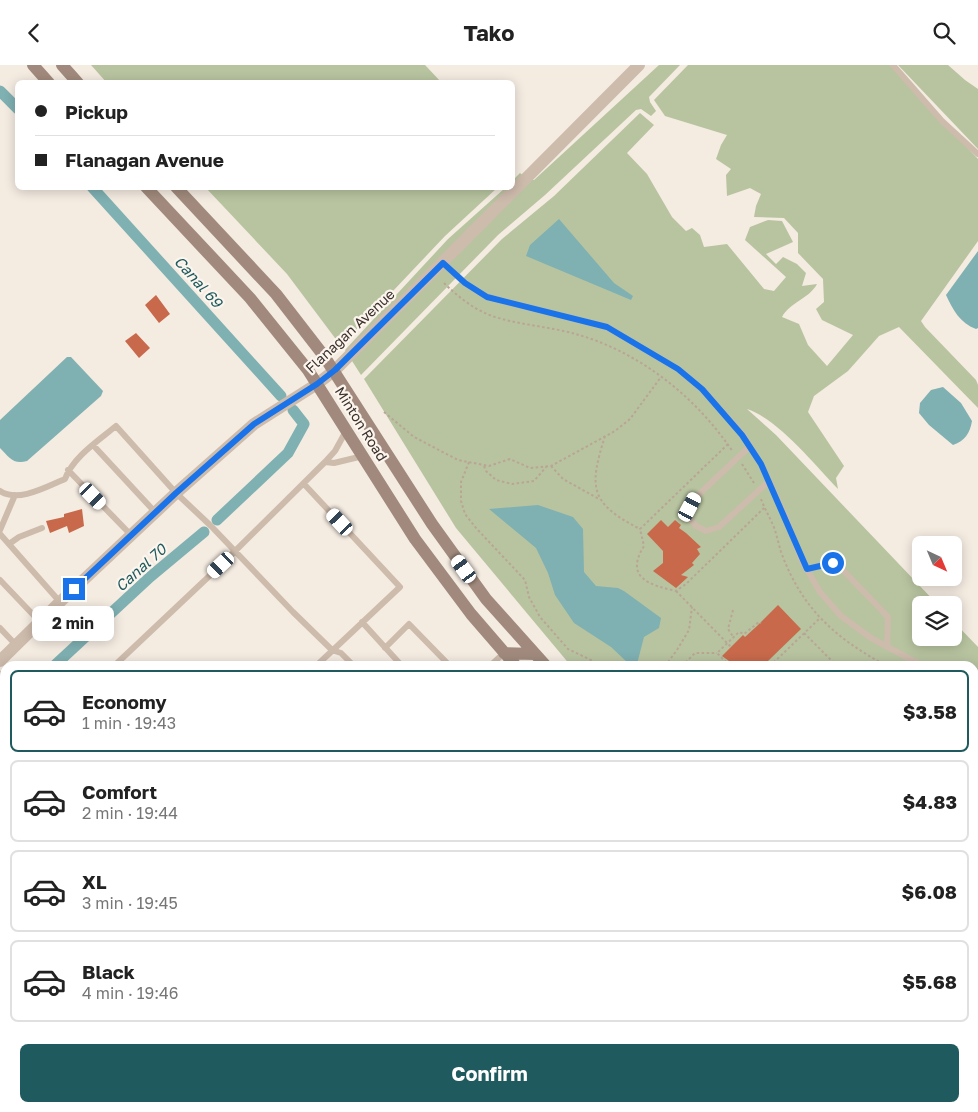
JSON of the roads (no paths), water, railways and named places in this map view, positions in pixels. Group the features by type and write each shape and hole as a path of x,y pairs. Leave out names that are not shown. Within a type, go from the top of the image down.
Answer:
{"main road":[{"path":"33,65 46,80"},
{"path":"62,65 75,80"},
{"name":"Minton Road","path":"149,190 250,298 317,384 415,539 471,614 511,661"},
{"name":"Minton Road","path":"179,190 276,294 335,370 432,524 533,660"},
{"path":"504,653 533,660"}],"street":[{"name":"Flanagan Avenue","path":"0,661 176,493 254,424 317,384 335,370 639,65"}],"lane":[{"path":"893,65 942,121 978,155"},
{"path":"443,263 465,283 487,297 607,327 644,347 678,369 702,389 742,435 761,464 807,569 820,592 840,616 886,647 913,661"},
{"path":"0,491 6,495 26,494 65,479 68,470 93,445 116,426 176,493 234,552 332,650 341,653 349,661"},
{"path":"119,661 304,484 335,451 346,430"},
{"path":"93,445 155,513"},
{"path":"750,446 695,498 690,507 690,519 696,526 706,531 719,527 769,481"},
{"path":"325,462 334,463 363,456"},
{"path":"68,470 131,535"},
{"path":"304,484 400,587 322,661"},
{"path":"15,495 0,532 60,602"},
{"path":"9,544 19,537 42,528"},
{"path":"807,569 833,563 840,567 888,617 886,647"},
{"path":"0,581 40,622"},
{"path":"362,622 397,661"},
{"path":"385,648 409,624 445,661"},
{"path":"0,628 16,645"},
{"path":"495,661 504,653"}],"water":[{"path":"559,219 614,283 633,296 631,300 526,256 530,245"},
{"path":"978,251 978,328 976,329 958,315 946,295"},
{"path":"67,357 71,357 103,391 101,396 27,461 15,461 0,448 0,420"},
{"path":"943,387 961,403 972,421 966,436 953,445 929,425 919,413 920,403 931,390"},
{"path":"538,505 573,517 583,529 584,572 596,586 618,588 661,618 659,628 644,637 638,661 626,661 611,647 574,623 555,595 548,573 536,548 489,509"}],"waterway":[{"name":"Canal 69","path":"0,91 15,106"},
{"name":"Canal 69","path":"95,190 281,396"},
{"name":"Canal 70","path":"217,520 288,453 304,424 293,410"},
{"name":"Canal 70","path":"59,661 150,577 204,532"}]}
